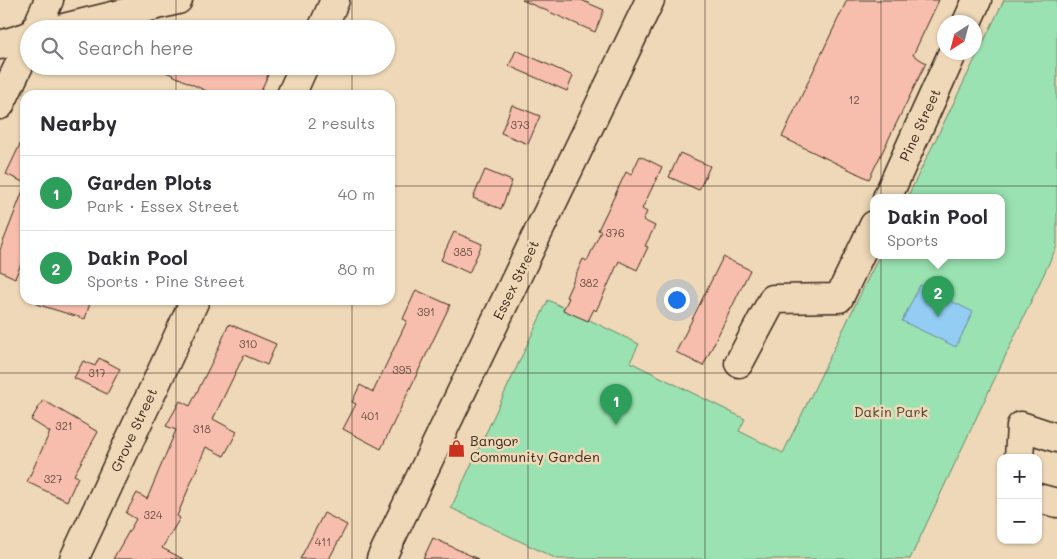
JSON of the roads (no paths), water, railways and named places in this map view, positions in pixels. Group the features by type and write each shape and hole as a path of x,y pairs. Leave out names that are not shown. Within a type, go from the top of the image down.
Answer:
{"street":[{"path":"40,20 49,0"},
{"path":"97,20 178,0"},
{"path":"326,20 335,0"},
{"name":"Essex Street","path":"381,559 650,0"},
{"path":"970,15 977,0"},
{"path":"0,45 20,39"},
{"name":"Pine Street","path":"889,194 949,60"},
{"path":"0,105 20,63"},
{"path":"293,90 300,75"},
{"path":"740,362 772,299 839,298 870,233"},
{"name":"Grove Street","path":"74,559 193,305"},
{"path":"1019,454 1021,426 1057,438"},
{"path":"1042,499 1057,503"}],"water":[{"path":"920,285 973,312 956,347 902,321"}],"place":[{"name":"Dakin Pool","path":"938,317"},
{"name":"Garden Plots","path":"616,425"},
{"name":"Bangor Community Garden","path":"456,449"}],"park label":[{"name":"Dakin Park","path":"891,412"}]}
